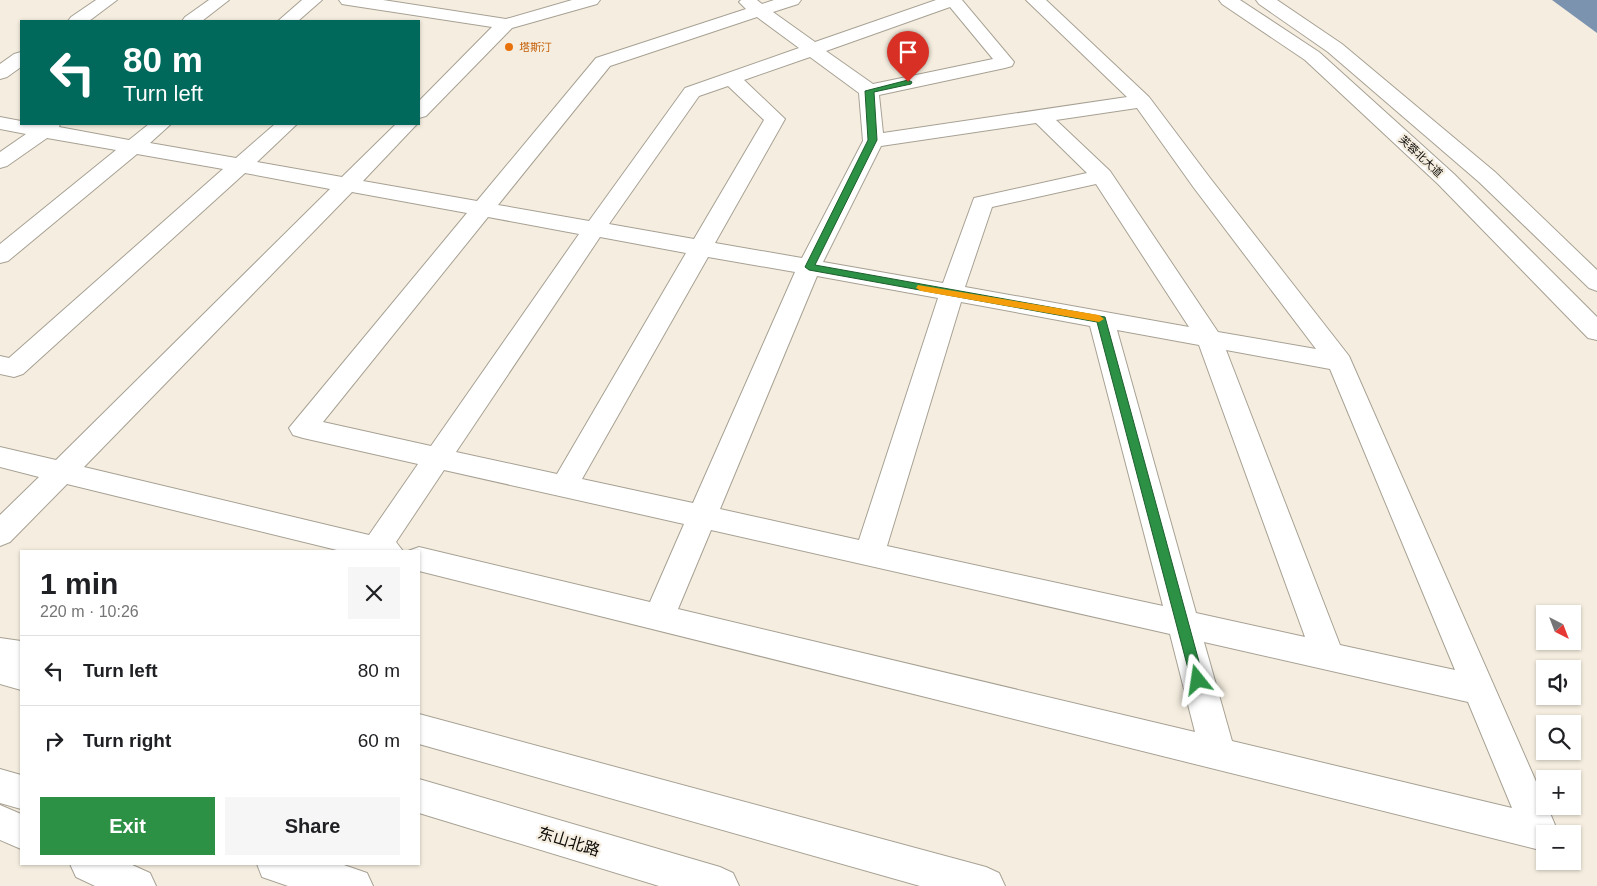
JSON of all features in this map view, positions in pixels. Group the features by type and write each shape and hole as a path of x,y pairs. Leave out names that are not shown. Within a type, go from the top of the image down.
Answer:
{"street":[{"path":"78,20 108,0"},
{"path":"192,20 220,0"},
{"path":"288,20 313,0"},
{"path":"348,0 506,24 591,0"},
{"path":"792,0 752,5 603,62 304,428 1480,690"},
{"path":"0,457 382,550 437,458 594,229 692,92 953,0 1005,62 869,91"},
{"path":"420,559 1540,832 1340,362 1202,183 1142,101 1050,12 1035,0"},
{"name":"芙蓉北大道","path":"1228,0 1312,56 1446,179 1597,332"},
{"name":"芙蓉北大道","path":"1265,0 1334,48 1488,177 1597,283"},
{"path":"659,617 809,267 872,140 869,91 752,5"},
{"path":"420,111 506,24"},
{"path":"0,73 20,59"},
{"path":"564,486 776,119 731,78"},
{"path":"872,140 1142,101"},
{"path":"1040,116 1102,176 1209,338 1328,656"},
{"path":"0,123 20,125"},
{"path":"24,125 48,127 133,146 241,166 1340,362"},
{"path":"0,256 160,125"},
{"path":"0,365 14,368 286,125"},
{"path":"0,534 406,125"},
{"path":"0,162 48,127"},
{"path":"869,555 982,202 1102,176"},
{"path":"1101,319 1218,754"},
{"path":"0,652 20,655"},
{"path":"0,670 20,676"},
{"path":"420,729 986,886"},
{"path":"0,786 20,792"},
{"name":"东山北路","path":"428,799 720,886"},
{"path":"0,822 20,832"},
{"path":"91,865 137,886"},
{"path":"279,865 354,886"}],"water":[{"path":"1552,0 1597,0 1597,33"}],"slow traffic":[{"path":"921,288 1099,319"}],"place":[{"name":"塔斯汀","path":"509,47"}],"route":[{"path":"908,82 869,91 872,140 809,267 951,294 1101,319 1198,680"}]}
